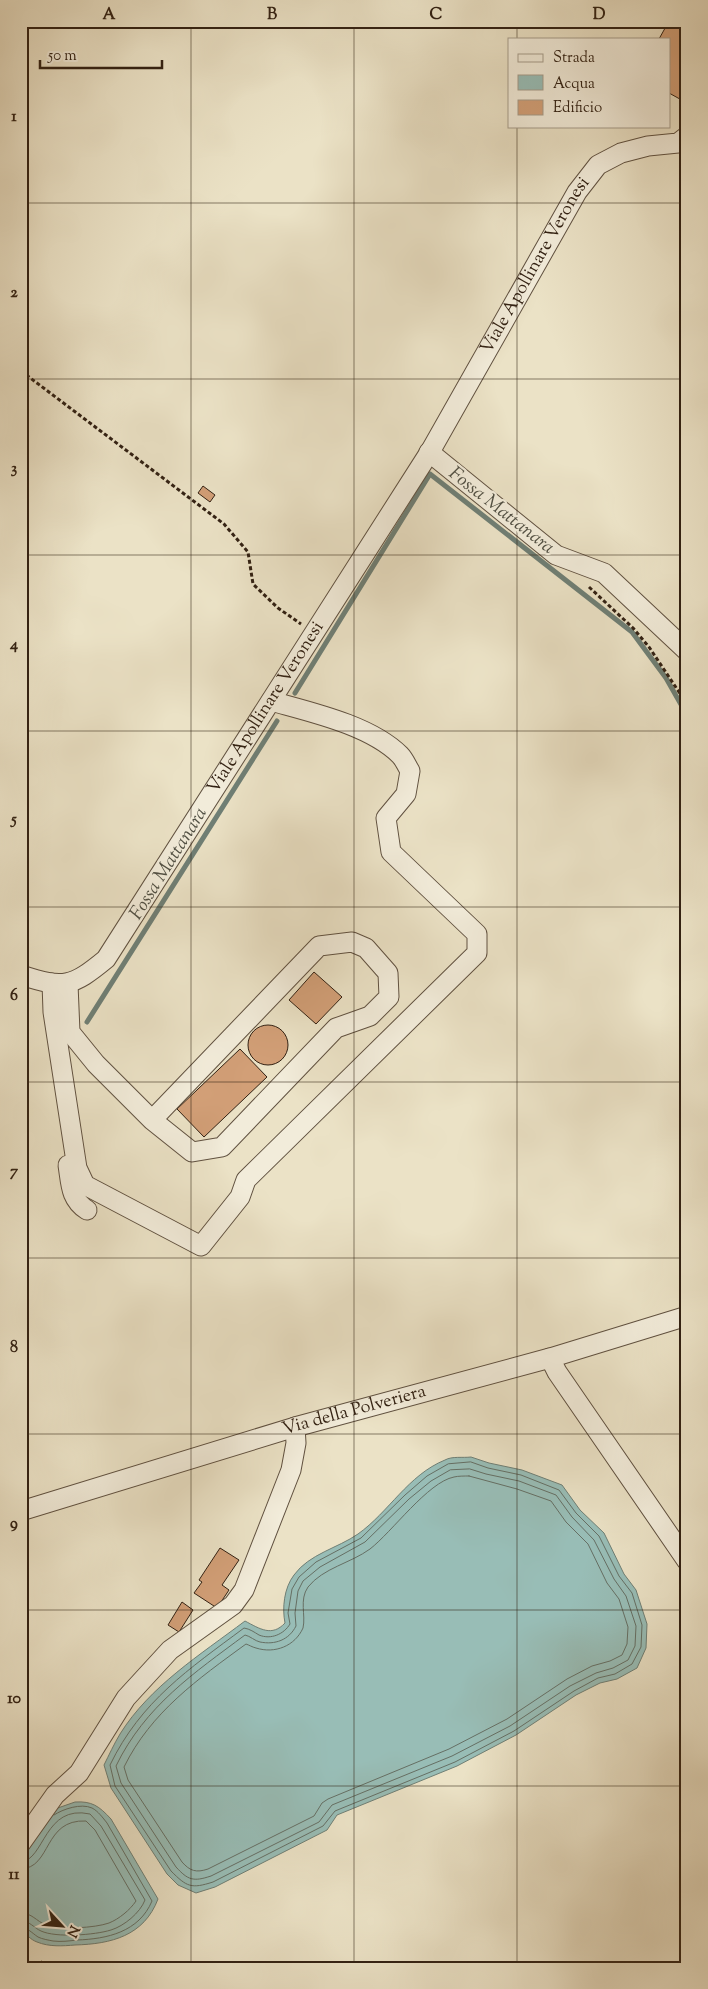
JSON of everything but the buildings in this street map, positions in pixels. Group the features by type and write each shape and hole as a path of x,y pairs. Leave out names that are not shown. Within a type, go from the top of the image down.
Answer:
{"street":[{"name":"Viale Apollinare Veronesi","path":"60,983 86,976 106,959 429,452 577,192 598,165 621,153 648,146 678,143 687,136"},
{"path":"429,452 556,555 604,573 687,651"},
{"path":"53,1012 77,1168 85,1185 201,1246 240,1197 246,1180 476,953 476,934 391,852 386,818 406,794 410,771 400,755 376,738 334,718 271,701"},
{"path":"60,983 70,1032 96,1064 152,1120 192,1152 222,1147 336,1028 370,1016 390,997 388,973 366,948 352,942 319,946 152,1120"},
{"path":"21,975 43,982 60,983"},
{"path":"60,983 46,1032 73,1195 78,1204 87,1210"},
{"name":"Via della Polveriera","path":"21,1511 295,1427 550,1358 687,1316"},
{"path":"550,1358 557,1372 687,1561"},
{"path":"21,1843 54,1795 79,1773 126,1698 170,1650 233,1605 244,1590 291,1470 296,1443 295,1427"}],"path":[{"path":"21,371 224,524 248,552 253,584 278,608 314,634"},
{"path":"584,582 649,647 687,704"}],"water":[{"path":"471,1457 522,1470 562,1485 580,1510 604,1533 624,1574 636,1590 647,1624 646,1648 637,1668 617,1679 600,1683 576,1695 516,1735 457,1766 337,1815 327,1830 215,1887 196,1893 178,1885 167,1874 111,1788 104,1765 120,1734 132,1717 161,1686 245,1621 261,1629 271,1631 285,1623 284,1605 286,1592 291,1580 300,1568 316,1556 358,1534 409,1484 432,1467 451,1458"},
{"path":"75,1802 86,1802 95,1805 111,1819 158,1899 152,1912 144,1922 125,1936 101,1943 61,1946 46,1945 33,1940 21,1930 21,1854 36,1827 52,1810"}],"waterway":[{"name":"Fossa Mattanara","path":"295,693 430,474 632,632 666,678 687,715"},
{"name":"Fossa Mattanara","path":"87,1022 277,721"}]}
